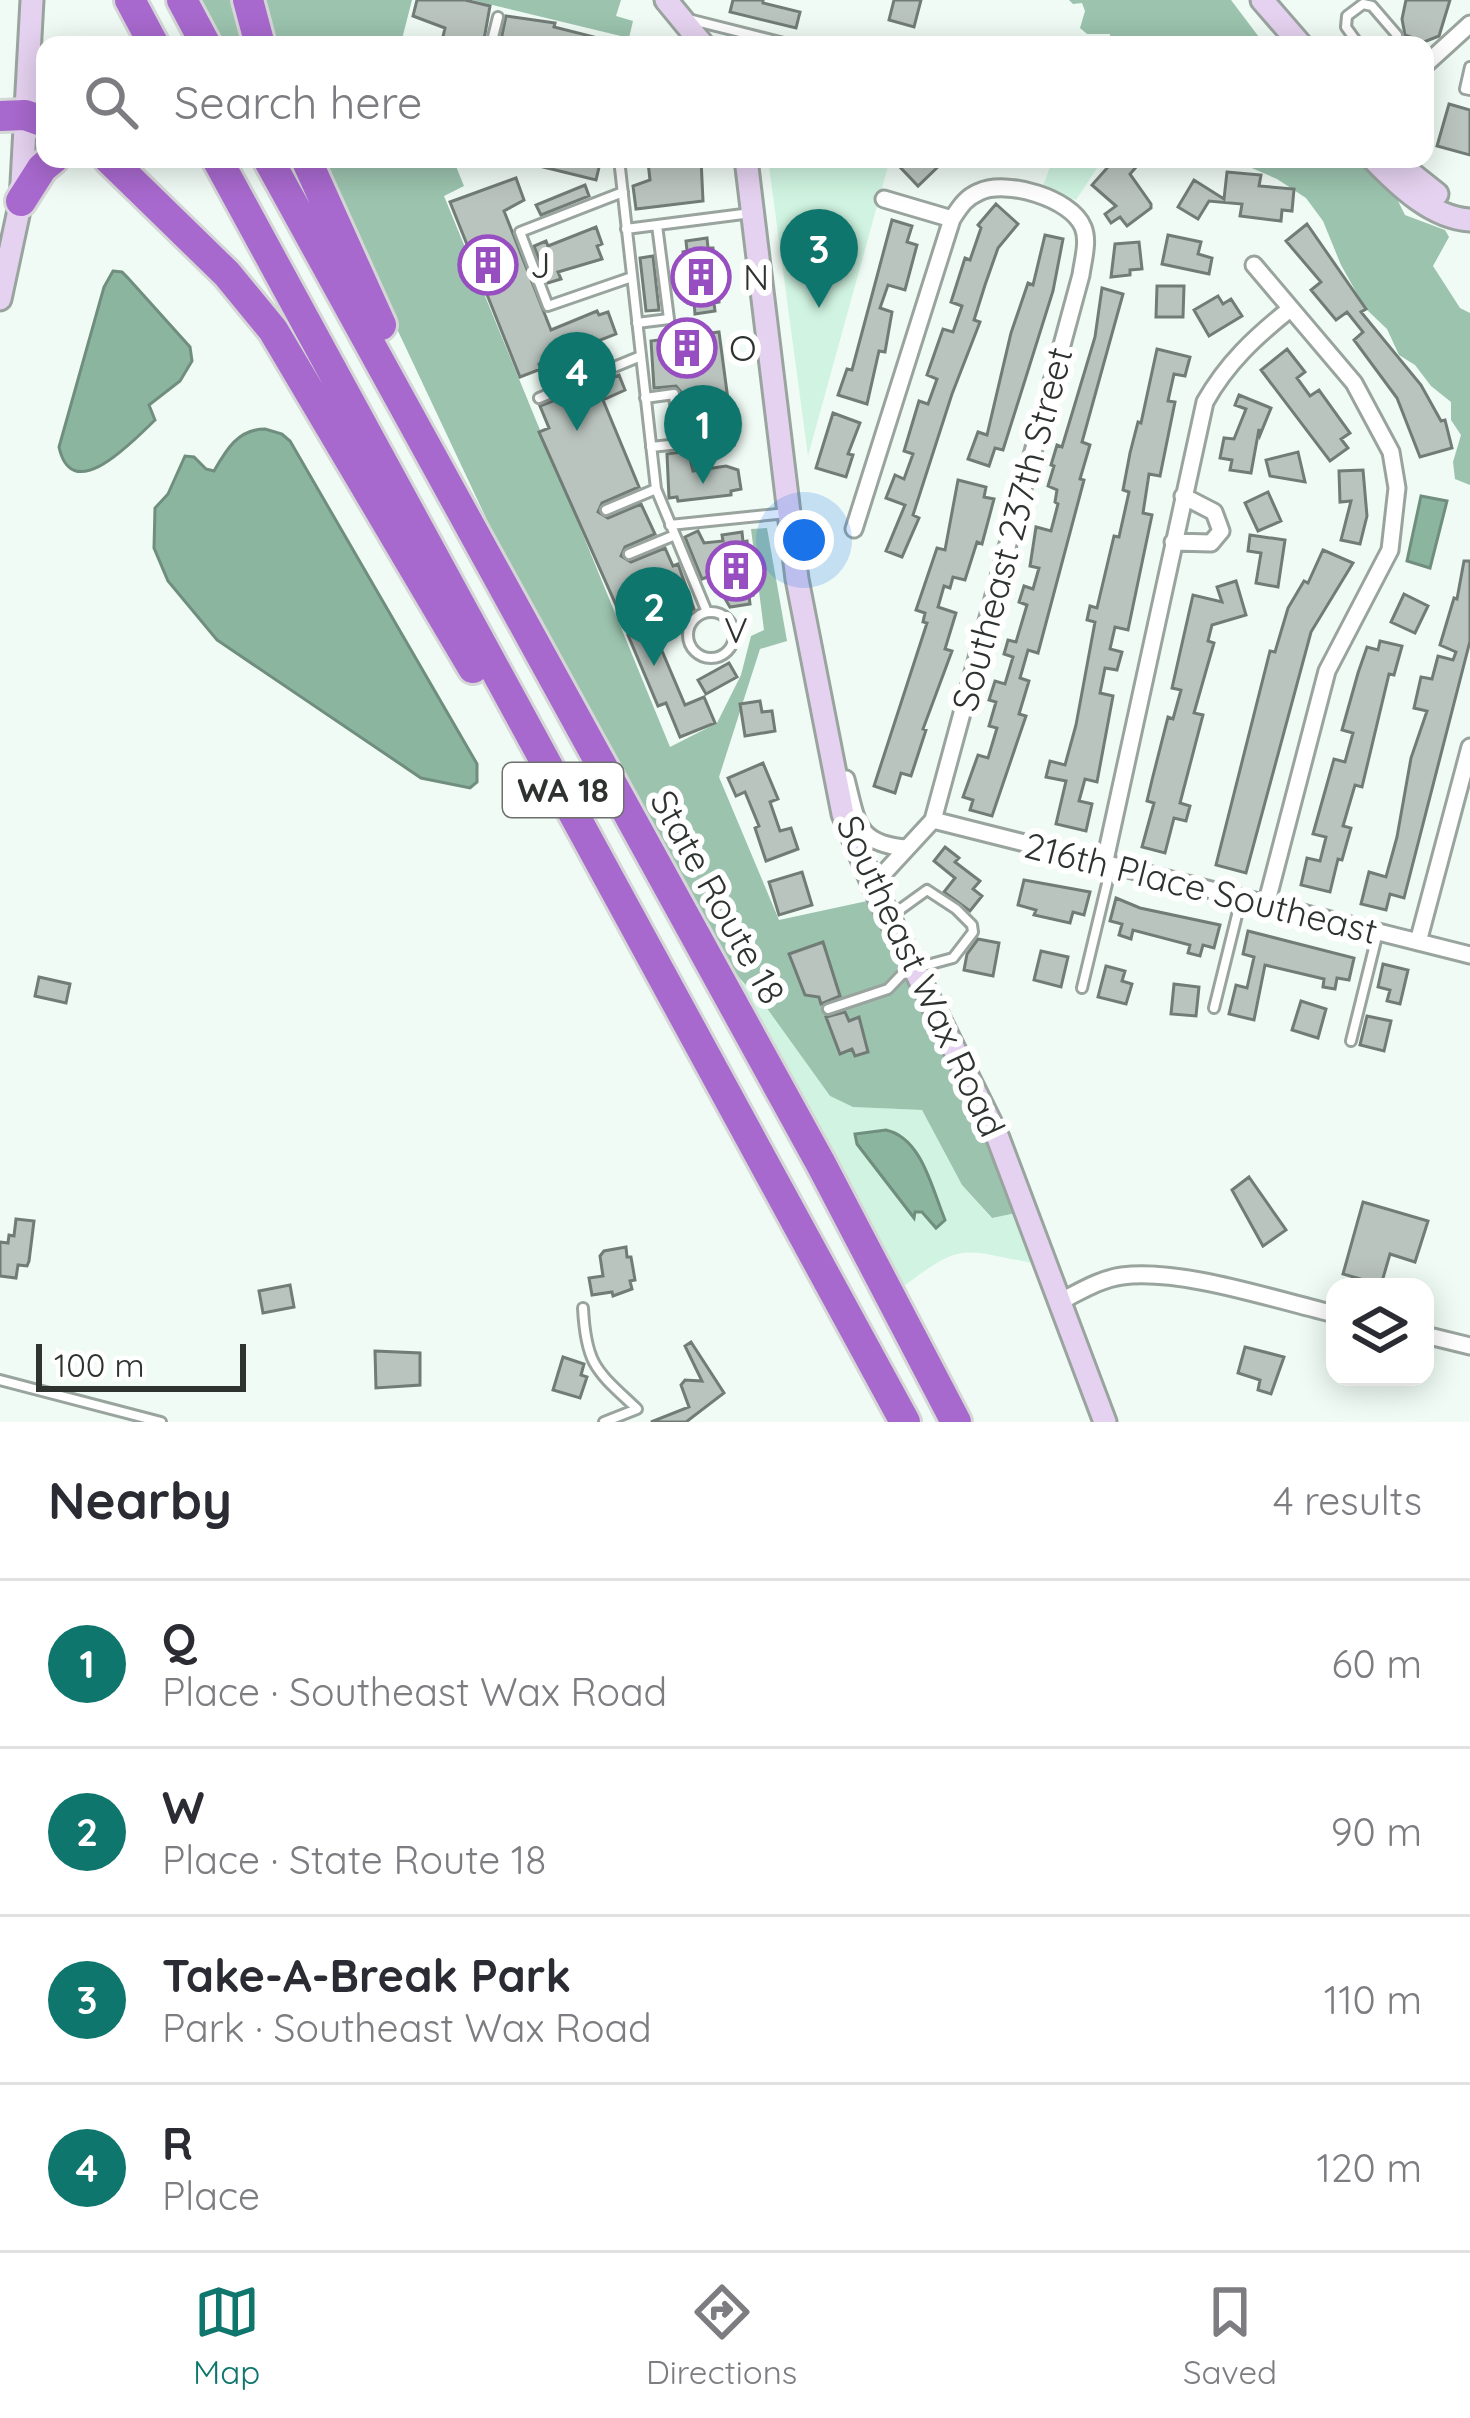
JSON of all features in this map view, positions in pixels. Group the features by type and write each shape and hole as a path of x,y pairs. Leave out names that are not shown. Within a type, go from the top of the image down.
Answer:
{"highway":[{"path":"130,0 149,36"},
{"path":"182,0 201,36"},
{"path":"248,0 258,36"},
{"path":"21,201 42,168"},
{"path":"118,168 227,274 298,367 564,826 667,981"},
{"name":"WA 18","path":"222,168 905,1422"},
{"name":"State Route 18","path":"273,168 821,1164 956,1422"},
{"path":"310,168 462,506"}],"main road":[{"path":"32,0 23,117 36,153"},
{"path":"666,0 697,36"},
{"path":"1267,6 1278,36"},
{"path":"1267,6 1293,36"},
{"path":"0,240 36,163"},
{"name":"Southeast Wax Road","path":"747,168 788,512 843,814 998,1138 1105,1422"},
{"path":"1383,168 1425,203 1455,219 1470,220"},
{"path":"1406,168 1461,208 1470,220"},
{"path":"0,295 21,201"}],"street":[{"path":"1434,57 1470,24"},
{"name":"Southeast 237th Street","path":"873,884 933,820 1081,275 1086,236 1081,222 1064,206 1004,186 983,189 964,200 952,219"},
{"path":"854,529 952,219 884,200"},
{"path":"1254,265 1354,382 1390,452 1396,488 1390,550 1327,670 1266,905"},
{"path":"1108,866 1205,402 1248,343 1290,309"},
{"path":"1173,542 1211,543 1221,531 1214,512 1183,496"},
{"path":"828,744 842,765 858,825 866,837 907,848"},
{"path":"1418,942 1470,748"},
{"name":"216th Place Southeast","path":"933,820 1470,955"},
{"path":"1061,1301 1099,1282 1146,1275 1326,1312"},
{"path":"1434,1337 1470,1346"}],"lane":[{"path":"1352,36 1346,27 1354,8 1363,4 1372,6 1398,36"},
{"path":"493,36 498,17"},
{"path":"685,19 755,36"},
{"path":"1470,67 1465,89 1470,90"},
{"path":"621,168 656,489 707,612 729,620 734,635 729,650 715,658 700,656 688,639 690,625 707,612"},
{"path":"623,192 520,232 548,306 632,277"},
{"path":"626,229 752,212"},
{"path":"637,323 669,319 657,225"},
{"path":"539,398 641,356"},
{"path":"645,398 674,394 680,444 651,447"},
{"path":"606,510 656,489"},
{"path":"629,554 672,530 788,512"},
{"path":"1082,988 1108,866"},
{"path":"828,1009 888,989 915,966 953,958 973,932 956,909 927,890 890,917"},
{"path":"1214,1008 1241,899"},
{"path":"1352,1040 1378,932"},
{"path":"583,1308 585,1346 597,1371 637,1409 604,1422"},
{"path":"0,1380 161,1422"}],"shaded area":[{"path":"200,0 240,0 251,36 221,36"},
{"path":"260,0 412,0 403,36 269,36"},
{"path":"472,0 621,0 616,16 633,21 629,36"},
{"path":"1069,0 1231,0 1258,36 1087,34 1080,28 1085,11 1082,3"},
{"path":"321,168 457,168 464,186 444,196 670,747 717,723 741,675 751,636 764,630 751,529 767,528 787,641 760,649 719,777 779,920 867,901 940,1031 1016,1213 992,1218 962,1185 922,1110 853,1107 830,1096 766,1007 733,971 495,537"},
{"path":"769,168 888,168 808,456"},
{"path":"1050,168 1097,168 1076,200 1043,186"},
{"path":"1252,168 1367,168 1397,199 1405,215 1445,230 1449,237 1433,266 1460,308 1470,313 1470,485 1455,479 1453,462 1461,435 1451,420 1451,402 1399,355 1387,329 1365,308 1323,221 1306,198"},
{"path":"113,271 122,272 190,347 192,361 180,381 149,405 155,420 145,430 104,464 76,471 66,464 59,447 104,287"},
{"path":"265,429 290,441 477,764 477,782 470,788 421,778 217,640 168,581 154,548 155,508 168,494 185,456 214,471 240,437"},
{"path":"1421,496 1447,501 1430,568 1407,561"},
{"path":"733,971 766,1007 830,1096 853,1107 922,1110 962,1185 991,1218 1016,1213 1032,1263 964,1253 939,1262 904,1286"},
{"path":"886,1130 909,1143 924,1166 945,1220 936,1228 922,1212 915,1212 914,1218 857,1144 855,1134"}],"building":[{"path":"417,0 465,0 490,6 485,36 443,36 445,28 413,16"},
{"path":"733,0 763,0 800,12 796,28 730,12"},
{"path":"894,0 921,0 914,27 889,20"},
{"path":"1406,0 1450,0 1439,36 1434,38 1405,35"},
{"path":"506,16 555,23 554,27 590,36 502,36"},
{"path":"1449,104 1470,110 1470,155 1437,146"},
{"path":"547,168 599,168 596,180"},
{"path":"649,168 701,168 703,201 636,209 633,186 650,180"},
{"path":"901,168 937,168 918,186"},
{"path":"1107,168 1135,168 1130,174 1151,208 1127,226 1120,217 1111,223 1105,214 1116,206 1092,185"},
{"path":"1227,172 1261,175 1259,186 1294,189 1292,211 1282,210 1281,221 1240,216 1242,204 1209,201 1198,219 1178,207 1194,180 1224,199"},
{"path":"516,178 524,200 504,211 551,330 597,311 599,315 608,312 616,334 539,364 541,369 520,377 450,202"},
{"path":"585,185 589,196 541,215 536,205"},
{"path":"996,204 1018,224 998,248 985,285 974,320 980,322 952,394 913,515 919,518 902,557 886,551 905,505 886,498 895,475 904,479 913,454 904,451 919,401 928,404 937,379 927,375 943,329 953,332 962,306 951,302 965,258 970,260 978,225"},
{"path":"892,220 912,226 907,242 917,245 905,290 888,285 880,308 892,312 885,352 879,351 867,404 838,395 847,369 852,370"},
{"path":"1307,224 1366,309 1361,312 1421,385 1441,421 1445,420 1452,448 1420,457 1397,398 1354,340 1363,332 1347,312 1336,320 1311,290 1321,282 1286,241"},
{"path":"596,227 602,259 558,272 561,279 548,283 534,246 546,241 548,246"},
{"path":"1045,235 1063,239 1053,291 1003,450 995,448 989,466 968,459 978,432 987,435 1011,333 1028,283 1033,285"},
{"path":"1168,235 1201,242 1198,254 1212,258 1209,274 1162,264"},
{"name":"N","path":"707,238 708,248 713,248 719,302 714,303 715,311 695,314 694,302 688,303 683,252 686,241"},
{"path":"1139,242 1142,269 1111,277 1115,244"},
{"path":"653,256 659,310 646,311 640,258"},
{"path":"1157,286 1184,286 1183,317 1156,317"},
{"path":"1102,288 1123,294 1082,442 1090,445 1080,479 1084,480 1038,653 1028,650 1020,678 1029,681 1019,714 1026,716 992,816 970,810 973,800 963,797 978,755 988,758 997,728 989,726 996,702 989,700 995,681 1005,684 1013,657 1004,654 1008,640 1016,642 1027,605 1019,602 1024,586 1033,589 1039,568 1030,566 1036,527 1051,531 1058,504 1057,490 1048,486 1051,465 1057,445 1062,447 1095,337"},
{"path":"1218,296 1223,304 1231,299 1242,316 1209,336 1194,310"},
{"path":"719,332 734,445 688,450 693,471 726,466 738,470 741,489 731,495 678,501 669,498 667,454 687,446 682,393 676,386 654,388 651,341"},
{"path":"1157,349 1190,357 1185,376 1174,374 1168,401 1175,402 1160,476 1149,474 1143,513 1152,515 1128,630 1115,627 1110,649 1122,652 1117,670 1105,668 1100,693 1113,696 1097,782 1085,779 1079,801 1092,804 1086,831 1056,824 1066,781 1046,777 1050,761 1065,765 1076,725 1095,622 1087,620 1090,606 1097,608 1114,536 1119,537 1129,492 1123,490 1130,453"},
{"path":"1287,349 1305,372 1297,378 1310,396 1319,390 1350,433 1341,439 1348,448 1330,461 1261,370"},
{"path":"619,375 625,390 603,400 639,487 602,503 598,512 608,518 641,504 655,534 625,547 621,556 631,562 665,548 673,566 678,564 694,609 672,619 661,597 620,614 539,432 549,428 540,406"},
{"path":"1239,395 1271,408 1260,435 1259,429 1251,473 1230,470 1232,460 1220,458 1224,438 1234,439 1246,409 1235,405"},
{"path":"833,413 860,423 848,454 853,455 846,477 816,468"},
{"path":"1298,452 1305,482 1270,476 1266,460"},
{"path":"1363,470 1367,516 1360,544 1341,540 1351,501 1340,502 1339,471"},
{"path":"958,480 986,487 984,497 994,499 982,544 977,542 965,580 953,577 950,588 944,586 938,607 956,613 945,649 952,651 911,776 901,773 895,793 874,786 927,623 923,622 925,613 916,610 937,548 945,550"},
{"path":"1268,492 1281,521 1258,531 1245,503"},
{"name":"V","path":"698,531 704,543 742,532 750,560 750,604 730,607 721,572 702,579 685,537"},
{"path":"1250,535 1285,540 1278,587 1256,583 1261,553 1248,551"},
{"path":"1323,550 1353,563 1311,632 1246,873 1216,865 1270,651 1275,652 1288,608 1304,581 1308,583"},
{"path":"1464,561 1470,561 1470,641 1404,898 1390,894 1386,910 1361,904 1369,872 1386,877 1397,837 1411,758 1427,711 1414,708 1421,677 1432,679 1438,656 1453,660 1456,652 1440,645 1457,599"},
{"path":"1236,581 1246,615 1212,625 1208,641 1214,643 1194,713 1203,715 1180,803 1190,806 1186,821 1174,818 1165,853 1142,847 1154,803 1147,801 1152,780 1168,717 1173,719 1181,690 1172,688 1193,595 1222,602 1217,587"},
{"path":"1404,594 1428,606 1415,633 1391,622"},
{"path":"651,625 685,705 704,697 715,723 680,737 666,703 658,706 628,635"},
{"path":"1380,641 1402,646 1394,675 1389,674 1362,787 1355,785 1343,826 1351,828 1342,860 1338,859 1330,892 1301,885 1307,858 1320,861 1326,837 1313,834 1334,759 1345,762 1353,733 1342,730 1358,673 1367,647 1378,650"},
{"path":"729,663 737,677 706,694 698,680"},
{"path":"760,701 762,712 772,711 775,731 745,736 740,704"},
{"path":"763,763 778,799 770,802 780,831 791,828 798,849 766,861 745,792 736,796 728,778"},
{"path":"945,847 959,858 955,862 980,881 973,889 982,896 970,911 944,892 955,878 934,861"},
{"path":"802,872 812,905 779,915 769,882"},
{"path":"1024,880 1090,892 1084,915 1073,912 1070,923 1034,915 1036,910 1018,905"},
{"path":"1116,898 1140,908 1220,925 1214,948 1203,945 1200,956 1188,953 1190,945 1133,930 1131,939 1119,935 1122,924 1110,921"},
{"path":"1248,931 1354,958 1349,980 1337,978 1335,989 1323,987 1324,979 1265,965 1254,1020 1229,1014 1236,985 1247,988 1254,957 1243,954"},
{"path":"978,939 999,943 993,976 964,970 967,954"},
{"path":"823,942 840,996 821,1004 819,997 805,995 789,954"},
{"path":"1041,951 1068,957 1061,987 1034,980"},
{"path":"1383,964 1408,970 1400,1004 1387,1001 1390,990 1378,987"},
{"path":"1106,966 1125,971 1122,981 1132,984 1126,1004 1098,997"},
{"path":"39,977 70,984 66,1003 35,996"},
{"path":"1174,984 1199,987 1196,1016 1171,1014"},
{"path":"1301,1001 1326,1009 1318,1038 1292,1030"},
{"path":"845,1012 849,1021 859,1017 868,1052 855,1056 852,1049 840,1054 826,1017"},
{"path":"1367,1016 1391,1021 1384,1051 1360,1045"},
{"path":"1249,1177 1286,1230 1263,1246 1232,1190"},
{"path":"1363,1202 1428,1221 1415,1262 1390,1254 1383,1278 1343,1274"},
{"path":"16,1219 34,1221 29,1261 27,1266 18,1265 16,1278 0,1276 0,1242 8,1243 9,1235 14,1236"},
{"path":"626,1247 635,1280 630,1281 632,1289 613,1296 612,1292 592,1295 589,1278 603,1276 600,1256"},
{"path":"290,1285 294,1307 263,1313 259,1291"},
{"path":"691,1342 724,1393 686,1422 651,1422 689,1407 681,1385 685,1380 702,1381 685,1346"},
{"path":"1245,1347 1284,1357 1271,1394 1258,1390 1260,1380 1238,1373"},
{"path":"375,1351 420,1353 420,1385 376,1388"},
{"path":"563,1357 584,1364 581,1375 587,1377 580,1398 553,1390"}],"place":[{"name":"J","path":"488,265"},
{"name":"N","path":"701,277"},
{"name":"Take-A-Break Park","path":"819,308"},
{"name":"O","path":"687,348"},
{"name":"R","path":"577,431"},
{"name":"Q","path":"703,484"},
{"name":"V","path":"736,571"},
{"name":"W","path":"654,666"}]}
